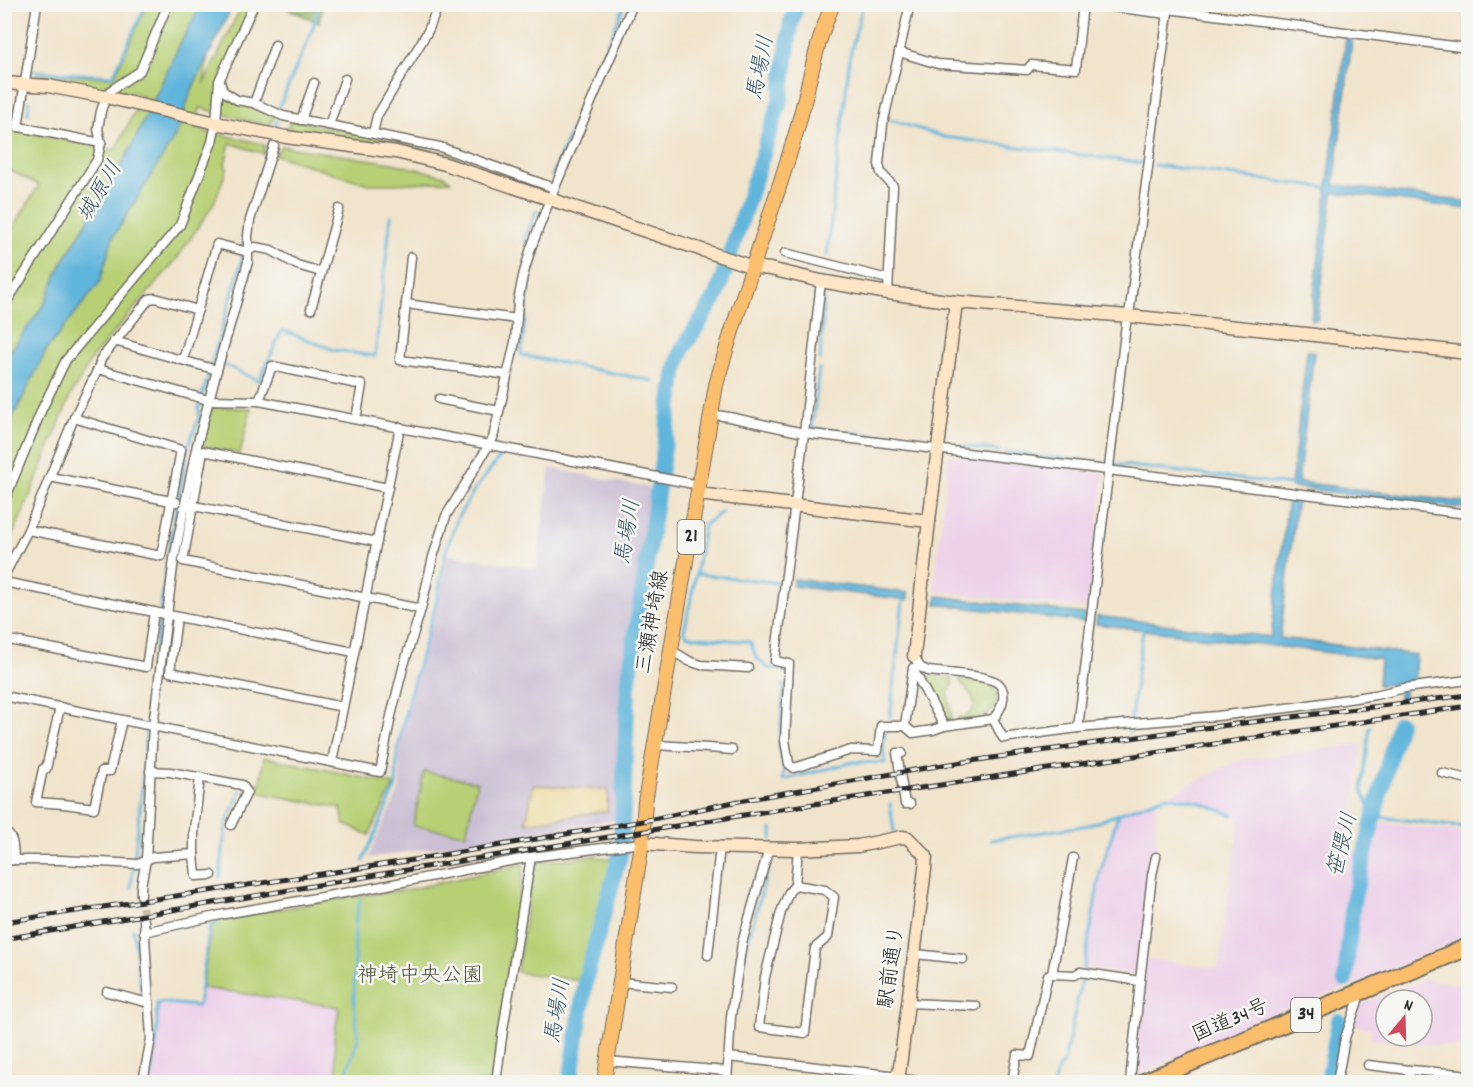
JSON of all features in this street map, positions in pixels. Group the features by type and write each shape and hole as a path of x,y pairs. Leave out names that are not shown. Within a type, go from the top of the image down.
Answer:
{"highway":[{"name":"国道34号","path":"1144,1083 1468,947"}],"main road":[{"name":"三瀬神埼線","path":"604,1083 620,982 636,844 655,746 716,385 746,265 793,144 817,52 833,4"}],"street":[{"path":"18,127 37,4"},
{"path":"4,306 97,160 101,143 98,129 101,111 111,90 140,71 168,4"},
{"path":"4,502 42,409 66,360 180,225 212,142 216,123 219,81 254,4"},
{"path":"373,133 377,116 428,31 439,4"},
{"path":"4,696 380,772 403,668 446,516 493,438 514,342 523,276 531,248 633,4"},
{"path":"888,292 893,186 881,173 879,164 883,124 910,4"},
{"path":"899,52 938,64 1027,70 1031,65 1076,69 1083,4"},
{"path":"1090,4 1168,9 1468,48"},
{"path":"1078,728 1108,470 1168,9"},
{"path":"254,103 275,45"},
{"path":"329,125 345,79"},
{"path":"219,81 223,91 237,100 254,103 283,116 440,147 552,194 746,265 821,281 956,302 1306,333 1468,353"},
{"path":"4,83 48,86 286,137 406,154 552,194"},
{"path":"301,120 314,83"},
{"path":"280,126 283,116"},
{"path":"4,124 101,143"},
{"path":"141,895 144,877 138,863 150,771 149,725 169,615 174,559 208,400 248,262 244,251 250,220 274,146"},
{"path":"311,309 339,208"},
{"path":"183,360 218,244 244,251 255,247 271,250 297,265 321,272"},
{"path":"785,254 888,279"},
{"path":"411,257 400,360 507,375"},
{"path":"821,281 775,661 789,664 785,740 789,764 794,768 851,750 878,751 881,726 905,726 913,733 993,719 1001,709 1003,694 999,685 987,678 928,671 920,667 914,656"},
{"path":"4,576 28,530 74,418 98,369 100,358 149,299 155,298 198,310"},
{"path":"905,726 956,302"},
{"path":"406,304 517,319"},
{"path":"114,341 216,370"},
{"path":"259,400 272,366 362,384 356,419"},
{"path":"98,369 208,400 259,400 669,480 699,489 795,505 929,521"},
{"path":"439,399 499,411"},
{"path":"710,414 804,433 1468,514"},
{"path":"28,530 161,556 181,450 74,418"},
{"path":"332,762 400,427"},
{"path":"388,488 203,451 186,504 183,561 421,609"},
{"path":"50,477 377,542"},
{"path":"4,582 354,652"},
{"path":"4,639 146,667 154,612"},
{"path":"169,615 170,672 343,707"},
{"path":"671,650 701,665 748,668"},
{"path":"913,669 944,726"},
{"path":"993,719 1003,738 1078,728 1284,708 1468,680"},
{"path":"60,707 36,802 94,808 102,771 110,771 122,720"},
{"path":"655,746 732,750"},
{"path":"902,753 897,753 900,774 905,804 910,804"},
{"path":"150,771 170,772 242,785 247,792 231,825"},
{"path":"1442,773 1468,778"},
{"path":"200,777 194,831 196,876 212,875"},
{"path":"4,832 12,837 14,860"},
{"name":"駅前通り","path":"798,849 858,846 902,837 908,838 926,856 898,1079"},
{"path":"144,932 225,914 531,857 636,844 798,849 795,885 789,892 781,912 765,977 759,1027 805,1033 815,948 828,937 834,897 825,890 795,885"},
{"path":"708,955 720,847"},
{"path":"727,1083 727,1071 732,1058 731,1016 742,943 769,848"},
{"path":"4,861 62,860 138,863 153,857 194,854"},
{"path":"496,1083 531,857"},
{"path":"1130,1083 1152,875 1156,857"},
{"path":"1052,974 1073,858"},
{"path":"143,1083 151,1038 144,920"},
{"path":"915,954 963,959"},
{"path":"1012,1083 1017,1055 1030,1056 1048,975 1076,975 1083,972 1140,981"},
{"path":"620,982 672,987"},
{"path":"107,992 149,1003"},
{"path":"1337,1083 1345,1038 1360,992"},
{"path":"908,1003 976,1006"},
{"path":"732,1058 933,1083"},
{"path":"607,1061 727,1071"},
{"path":"1368,1065 1461,1074"},
{"path":"1409,1083 1410,1070"}],"shaded area":[{"path":"949,455 1104,473 1089,609 934,591"},
{"path":"550,468 650,488 620,696 618,819 369,858 400,789 399,752 409,701 439,599 448,555 537,568"},
{"path":"1362,744 1348,845 1366,859 1378,822 1468,833 1468,937 1352,986 1279,1012 1139,1074 1135,1069 1144,976 1084,967 1100,873 1118,815 1156,800 1157,852 1146,959 1218,968 1240,818 1196,801 1166,796 1240,760"},
{"path":"1424,979 1463,986 1462,994 1468,996 1468,1048 1434,1045 1434,988 1401,988"},
{"path":"202,988 339,1007 334,1038 337,1073 347,1075 345,1082 152,1082 158,1038 158,1002 199,1005"},
{"path":"1374,999 1374,1039 1370,1039 1371,1028 1353,1025 1361,1004"}],"green space":[{"path":"147,5 201,5 130,150 60,267 45,303 5,360 5,241 39,185 5,168 5,128 115,150 143,95 35,75 114,77"},
{"path":"242,5 261,5 227,83 232,100 275,116 269,126 200,108 196,129 264,144 264,154 230,143 225,164 227,169 213,205 176,260 92,358 70,397 22,515 5,549 5,433 47,349 100,282 112,239 177,133 191,91 208,55 204,84"},
{"path":"279,5 323,5 319,23"},
{"path":"292,120 444,153 505,177 397,146 286,129"},
{"path":"281,146 392,163 445,176 451,181 368,184 275,155"},
{"path":"212,407 251,408 240,454 200,445"},
{"path":"929,676 952,678 953,684 948,693 952,722 945,717 926,681"},
{"path":"959,679 981,681 992,686 997,695 994,708 986,715 957,721 959,717 966,717 970,714 974,703"},
{"path":"264,757 394,785 369,835 344,824 341,808 249,791 245,786 246,782 260,784"},
{"path":"424,772 477,782 466,834 413,826"},
{"path":"592,856 612,859 580,981 517,972 534,862"},
{"name":"神埼中央公園","path":"524,864 491,1082 345,1082 347,1075 337,1073 334,1038 339,1007 202,988 212,923 225,918 407,890"}],"sand":[{"path":"533,785 608,790 607,811 526,823"}],"water":[{"path":"201,5 233,5 191,91 177,133 112,239 100,282 47,349 5,433 4,360 45,303 60,267 130,150"},
{"path":"1346,38 1352,39 1334,185 1468,202 1468,209 1333,192 1317,320 1311,320"},
{"path":"1307,351 1314,352 1298,482 1468,503 1468,509 1291,487"},
{"path":"1288,498 1297,499 1280,638 1416,655 1414,682 1404,683 1404,698 1399,698 1399,684 1378,685 1380,659 1096,624 1097,616 1271,637"},
{"path":"794,579 908,593 908,600 793,586"},
{"path":"937,596 1085,614 1084,622 936,604"}],"waterway":[{"path":"33,71 113,76 146,4"},
{"path":"279,107 312,31 319,4"},
{"name":"馬場川","path":"570,1082 586,978 621,851 628,685 676,369 683,348 717,295 781,98 791,22 797,4"},
{"path":"827,255 850,55 863,4"},
{"path":"552,176 623,8"},
{"path":"28,114 29,101"},
{"path":"4,111 13,112"},
{"path":"891,120 944,137 1142,163"},
{"path":"274,131 277,121"},
{"path":"131,888 142,790 147,714 167,561 187,449 199,418 199,406 242,260 244,226 272,137"},
{"path":"1155,165 1327,188"},
{"path":"524,241 537,210"},
{"path":"225,365 259,381 282,330 334,350 375,356 391,216"},
{"path":"538,249 530,277 521,355 653,381"},
{"path":"820,360 824,297"},
{"path":"819,369 812,428 839,431"},
{"path":"848,432 921,441"},
{"path":"952,445 999,451"},
{"path":"363,861 396,786 397,753 408,701 437,599 446,550 458,517 475,489 504,452"},
{"path":"1006,452 1103,463"},
{"path":"1114,464 1291,485"},
{"path":"722,512 704,525 684,632 688,636 750,642 757,659 767,668 785,669 785,672"},
{"path":"697,574 781,583"},
{"path":"890,718 903,600"},
{"path":"1129,733 1143,630"},
{"path":"784,685 779,746 784,769 783,780 854,762 885,763 883,748 885,729"},
{"name":"笹隈川","path":"1345,980 1353,901 1399,723"},
{"name":"笹隈川","path":"1370,726 1362,790 1374,816 1468,827"},
{"path":"220,877 226,824 241,791"},
{"path":"991,840 1089,825 1166,796 1196,801 1233,815"},
{"path":"890,804 894,831"},
{"path":"1054,1082 1064,1062 1082,979 1100,873 1118,815"},
{"path":"772,829 772,839"},
{"path":"740,981 747,944 771,858"},
{"path":"343,1082 358,1039 354,1000 355,923 360,900"},
{"path":"150,1082 157,1038 157,1002 198,1006 210,926 218,923"},
{"path":"133,929 142,996"},
{"name":"笹隈川","path":"1328,1082 1339,1021"}],"tunnel":[{"path":"141,895 144,920"}],"railway":[{"path":"4,922 407,861 643,821 744,800 943,765 1180,731 1468,695"},
{"path":"4,939 787,808 1468,706"}],"water label":[{"name":"城原川","path":"101,192"}]}
